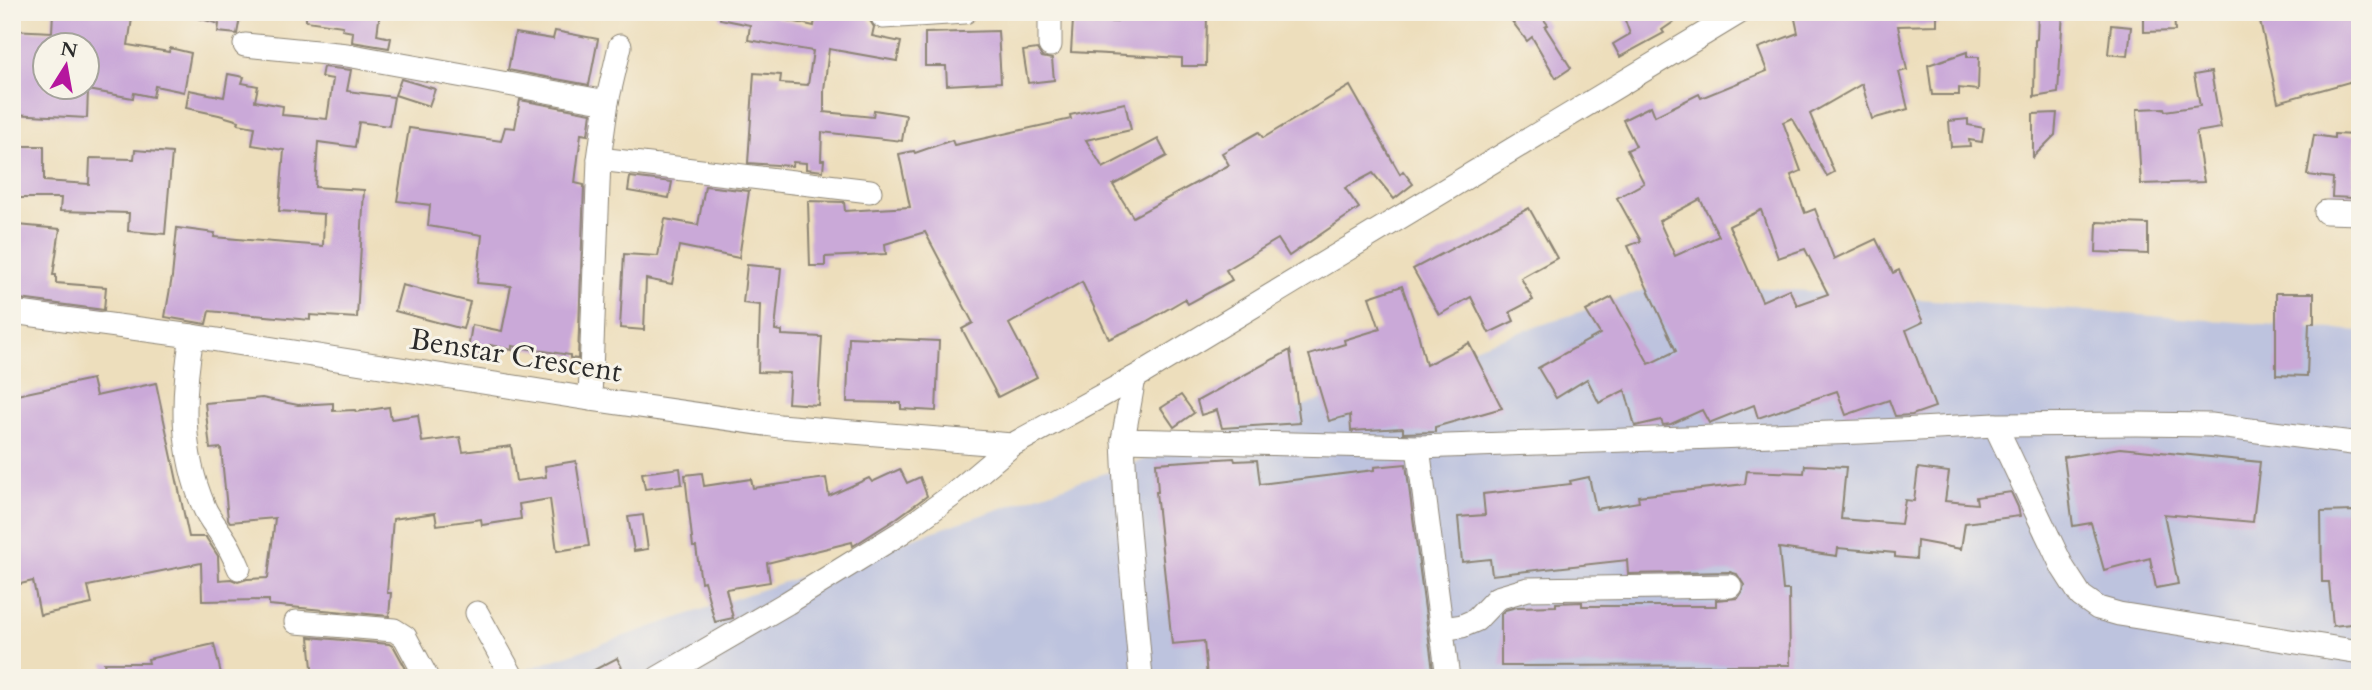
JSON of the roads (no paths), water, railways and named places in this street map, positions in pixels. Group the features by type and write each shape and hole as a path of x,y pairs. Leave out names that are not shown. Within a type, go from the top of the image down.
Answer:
{"street":[{"path":"883,17 965,12"},
{"path":"1050,12 1050,45"},
{"path":"658,678 902,532 954,494 1012,445 1134,378 1740,12"},
{"path":"245,45 330,52 607,102"},
{"path":"590,399 599,159 607,102 620,46"},
{"path":"599,159 870,191"},
{"path":"2326,212 2360,213"},
{"name":"Benstar Crescent","path":"12,312 192,336 779,426 1012,445"},
{"path":"192,336 186,370 184,437 204,509 223,536 239,568"},
{"path":"1134,378 1123,439 1126,506 1142,678"},
{"path":"1123,439 1418,447 1847,433 1995,425 2211,425 2360,444"},
{"path":"1995,425 2063,568 2081,596 2098,608 2119,614 2360,652"},
{"path":"1418,447 1448,678"},
{"path":"1441,629 1462,626 1476,620 1497,598 1528,589 1730,586"},
{"path":"477,612 513,678"},
{"path":"296,622 394,630 405,637 427,678"}]}
